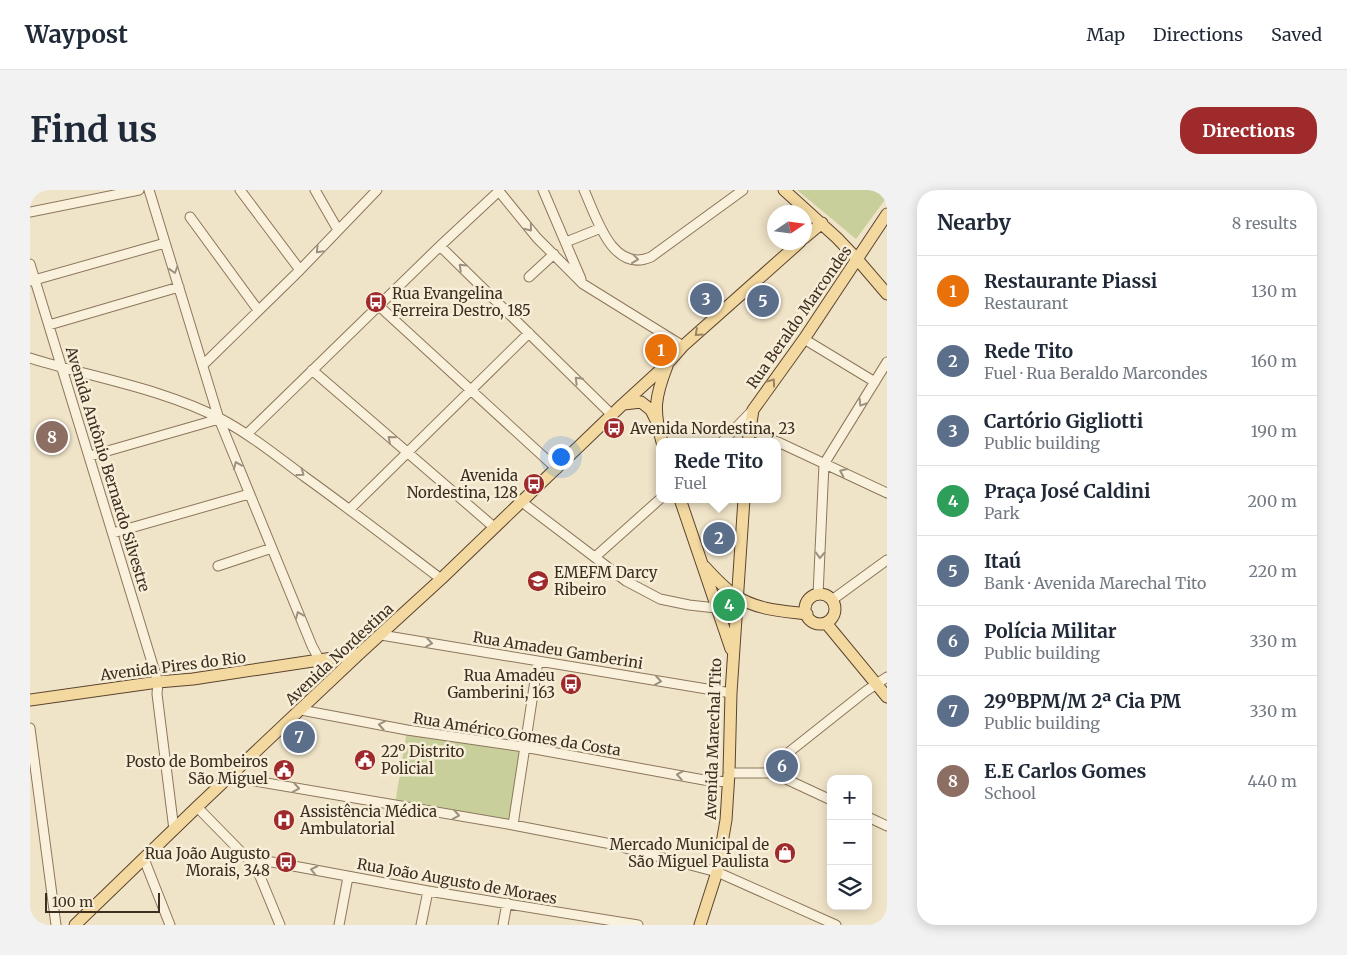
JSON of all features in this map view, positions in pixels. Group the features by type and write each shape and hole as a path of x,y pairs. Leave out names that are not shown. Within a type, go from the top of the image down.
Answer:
{"main road":[{"path":"784,190 822,223 858,259 887,294"},
{"name":"Rua Beraldo Marcondes","path":"748,438 753,410 804,339 887,214"},
{"path":"812,231 822,223"},
{"path":"622,405 669,362 683,346 791,250"},
{"path":"656,420 657,392 669,362"},
{"path":"622,405 641,402 650,410 656,420 661,438"},
{"name":"Avenida Nordestina","path":"75,925 359,654 442,579 622,405"},
{"name":"Avenida Marechal Tito","path":"681,503 733,655 726,820 717,872 700,925"},
{"path":"733,655 744,503"},
{"path":"703,566 736,597 762,608 807,614"},
{"path":"818,595 828,596 832,600 835,606 835,613 832,619 826,623 814,622 807,614 806,608 812,597 818,595"},
{"path":"826,623 887,697"},
{"name":"Avenida Pires do Rio","path":"30,700 193,679 359,654"},
{"path":"319,659 333,667 339,674"}],"street":[{"path":"30,212 122,192 140,190"},
{"path":"149,190 204,364 219,418 319,659"},
{"path":"240,190 300,270"},
{"path":"315,190 338,230"},
{"path":"204,364 300,270 376,190"},
{"path":"543,190 583,284"},
{"path":"584,190 608,240 621,255 630,260 644,260 651,256 744,190"},
{"path":"247,434 498,191 537,238 583,284 683,346"},
{"path":"190,217 258,310"},
{"path":"566,242 601,228"},
{"path":"32,280 166,243"},
{"path":"440,246 612,415"},
{"path":"529,277 554,254"},
{"name":"Avenida Antônio Bernardo Silvestre","path":"30,264 32,280 63,368 158,682 156,694 174,830"},
{"path":"49,325 179,287"},
{"path":"379,306 556,469"},
{"path":"350,509 529,333"},
{"path":"804,339 875,382"},
{"path":"30,358 134,385 219,418 247,434 442,579"},
{"path":"818,595 824,464 887,362"},
{"path":"312,370 495,528"},
{"path":"726,438 753,410"},
{"path":"90,456 219,418"},
{"path":"749,429 768,438"},
{"path":"781,444 887,493"},
{"path":"113,532 249,494"},
{"path":"522,502 626,581 660,599 716,608"},
{"path":"595,556 656,503"},
{"path":"218,566 272,548"},
{"path":"832,600 887,560"},
{"name":"Rua Amadeu Gamberini","path":"381,635 731,693"},
{"path":"513,825 538,661"},
{"path":"827,798 773,773 768,773 774,764 887,676"},
{"name":"Rua Américo Gomes da Costa","path":"301,710 407,730 524,747 704,780 768,773"},
{"path":"30,728 56,925"},
{"path":"231,777 513,825 606,843 717,872 836,925"},
{"path":"197,807 248,859 259,874 280,925"},
{"path":"872,819 887,826"},
{"path":"144,859 170,925"},
{"name":"Rua João Augusto de Moraes","path":"248,859 507,903 588,921 638,925"},
{"path":"259,874 266,864 272,862"},
{"path":"339,925 348,877"},
{"path":"421,925 428,891"},
{"path":"504,925 507,903"}],"green space":[{"path":"797,190 887,190 887,197 856,239"},
{"path":"407,730 526,748 512,823 395,804"}],"place":[{"name":"Cartório Gigliotti","path":"706,299"},
{"name":"Itaú","path":"763,301"},
{"name":"Rua Evangelina Ferreira Destro, 185","path":"376,302"},
{"name":"Restaurante Piassi","path":"661,350"},
{"name":"Avenida Nordestina, 23","path":"614,428"},
{"name":"E.E Carlos Gomes","path":"52,437"},
{"name":"Avenida Nordestina, 128","path":"534,484"},
{"name":"Rede Tito","path":"719,538"},
{"name":"EMEFM Darcy Ribeiro","path":"538,581"},
{"name":"Praça José Caldini","path":"729,605"},
{"name":"Rua Amadeu Gamberini, 163","path":"571,684"},
{"name":"29ºBPM/M 2ª Cia PM","path":"299,737"},
{"name":"22º Distrito Policial","path":"365,760"},
{"name":"Polícia Militar","path":"782,766"},
{"name":"Posto de Bombeiros São Miguel","path":"284,770"},
{"name":"Assistência Médica Ambulatorial","path":"284,820"},
{"name":"Mercado Municipal de São Miguel Paulista","path":"785,853"},
{"name":"Rua João Augusto Morais, 348","path":"286,862"}]}
